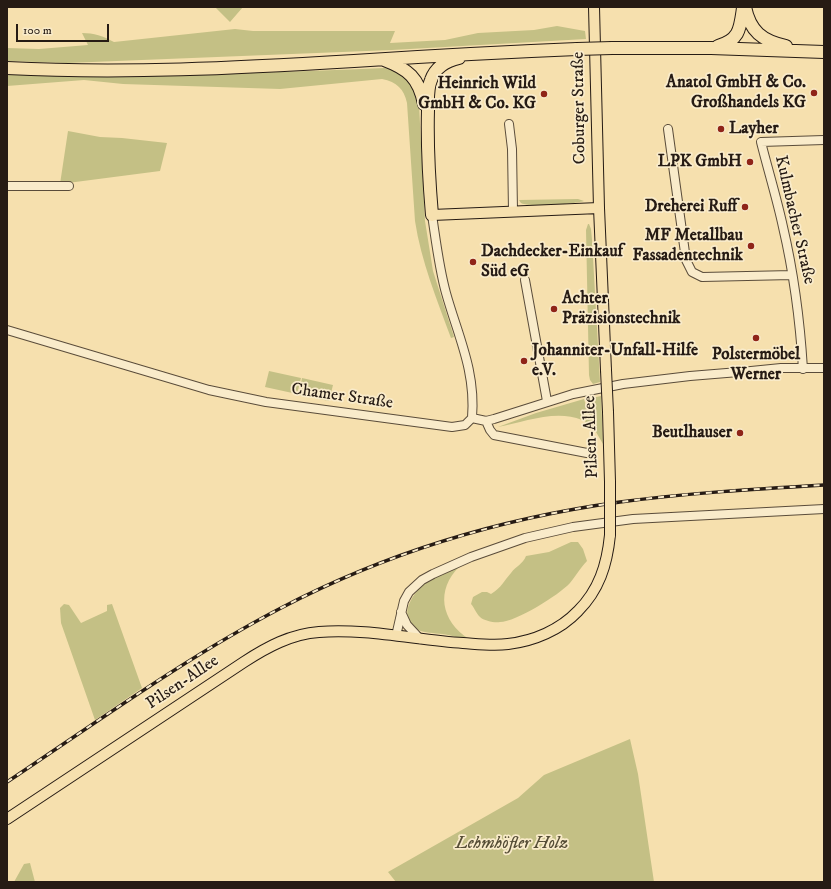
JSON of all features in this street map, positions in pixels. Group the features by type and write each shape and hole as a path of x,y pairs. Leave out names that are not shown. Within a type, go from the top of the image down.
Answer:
{"highway":[{"path":"710,48 725,44 732,40 739,31 744,7"},
{"path":"744,7 748,19 759,35 774,43 819,52"},
{"path":"7,68 103,71 259,67 382,59 612,48 710,48 819,52"},
{"path":"432,215 429,181 428,123 430,81 437,69 454,60 475,54"},
{"path":"382,59 405,70 417,83 422,95 428,123"}],"main road":[{"name":"Coburger Straße","path":"594,7 598,208"},
{"path":"432,215 598,208"},
{"name":"Pilsen-Allee","path":"7,819 272,645 303,634 352,631 484,645 508,644 537,638 551,632 574,615 591,596 602,575 609,553 610,482 608,412 598,208"}],"street":[{"path":"509,124 512,149 513,211"},
{"path":"668,129 686,260 688,267 692,272 702,277 792,275"},
{"name":"Kulmbacher Straße","path":"803,369 800,327 784,228 761,142 824,140"},
{"path":"7,186 69,186"},
{"path":"432,215 446,291 463,341 469,368 472,390 472,418 486,421 547,401 606,387 690,376 781,368 824,368"},
{"path":"525,280 547,401"},
{"name":"Chamer Straße","path":"7,330 209,390 266,402 452,427 465,425 472,418"},
{"path":"486,421 494,435 587,453"},
{"path":"396,636 401,612 409,592 422,580 492,549 551,532 593,524 644,518 824,509"},
{"path":"401,612 407,625 420,639"}],"green space":[{"path":"215,7 243,7 230,22"},
{"path":"557,26 585,31 586,39 392,50 67,63 7,61 7,48 39,49 88,45 82,33 98,35 114,42 235,29 253,31 395,31 390,43 445,40 478,33 534,30"},
{"path":"384,68 392,69 410,80 419,104 425,221 433,271 454,337 451,338 421,251 415,221 407,103 402,90 396,84 382,79 280,89 123,84 84,80 7,86 7,74 148,76"},
{"path":"68,131 100,137 167,143 160,171 60,184"},
{"path":"578,199 584,201 563,204 529,205 521,203 519,200"},
{"path":"588,224 591,229 592,240 600,382 593,384 589,375 586,230"},
{"path":"269,371 301,378 297,394 265,387"},
{"path":"302,378 333,385 329,401 299,395"},
{"path":"601,396 603,444 596,432 585,422 590,412 587,399"},
{"path":"584,399 588,412 582,420 572,417 551,416 498,427 536,413"},
{"path":"571,542 578,542 583,549 587,561 570,583 547,601 516,618 498,622 484,620 471,604 473,597 482,592 491,594 500,587 526,556 549,552"},
{"path":"460,566 452,575 447,585 444,595 445,605 447,614 452,623 469,639 418,630 408,620 408,607 411,600 419,589 428,581"},
{"path":"64,604 69,605 81,623 107,611 107,605 112,604 142,688 95,720 61,623 60,608"},
{"name":"Lehmhöfler Holz","path":"630,739 638,774 654,882 396,882 388,872 518,798 544,775"},
{"path":"30,863 35,882 14,882 24,864"}],"railway":[{"path":"7,782 142,691 245,627 321,588 362,570 446,540 489,528 576,509 671,496 824,485"}],"place":[{"name":"Anatol GmbH & Co. Großhandels KG","path":"814,93"},
{"name":"Heinrich Wild GmbH & Co. KG","path":"544,94"},
{"name":"Layher","path":"721,129"},
{"name":"LPK GmbH","path":"750,162"},
{"name":"Dreherei Ruff","path":"745,207"},
{"name":"MF Metallbau Fassadentechnik","path":"751,246"},
{"name":"Dachdecker-Einkauf Süd eG","path":"473,262"},
{"name":"Achter Präzisionstechnik","path":"554,309"},
{"name":"Polstermöbel Werner","path":"756,338"},
{"name":"Johanniter-Unfall-Hilfe e.V.","path":"524,361"},
{"name":"Beutlhauser","path":"740,433"}]}
